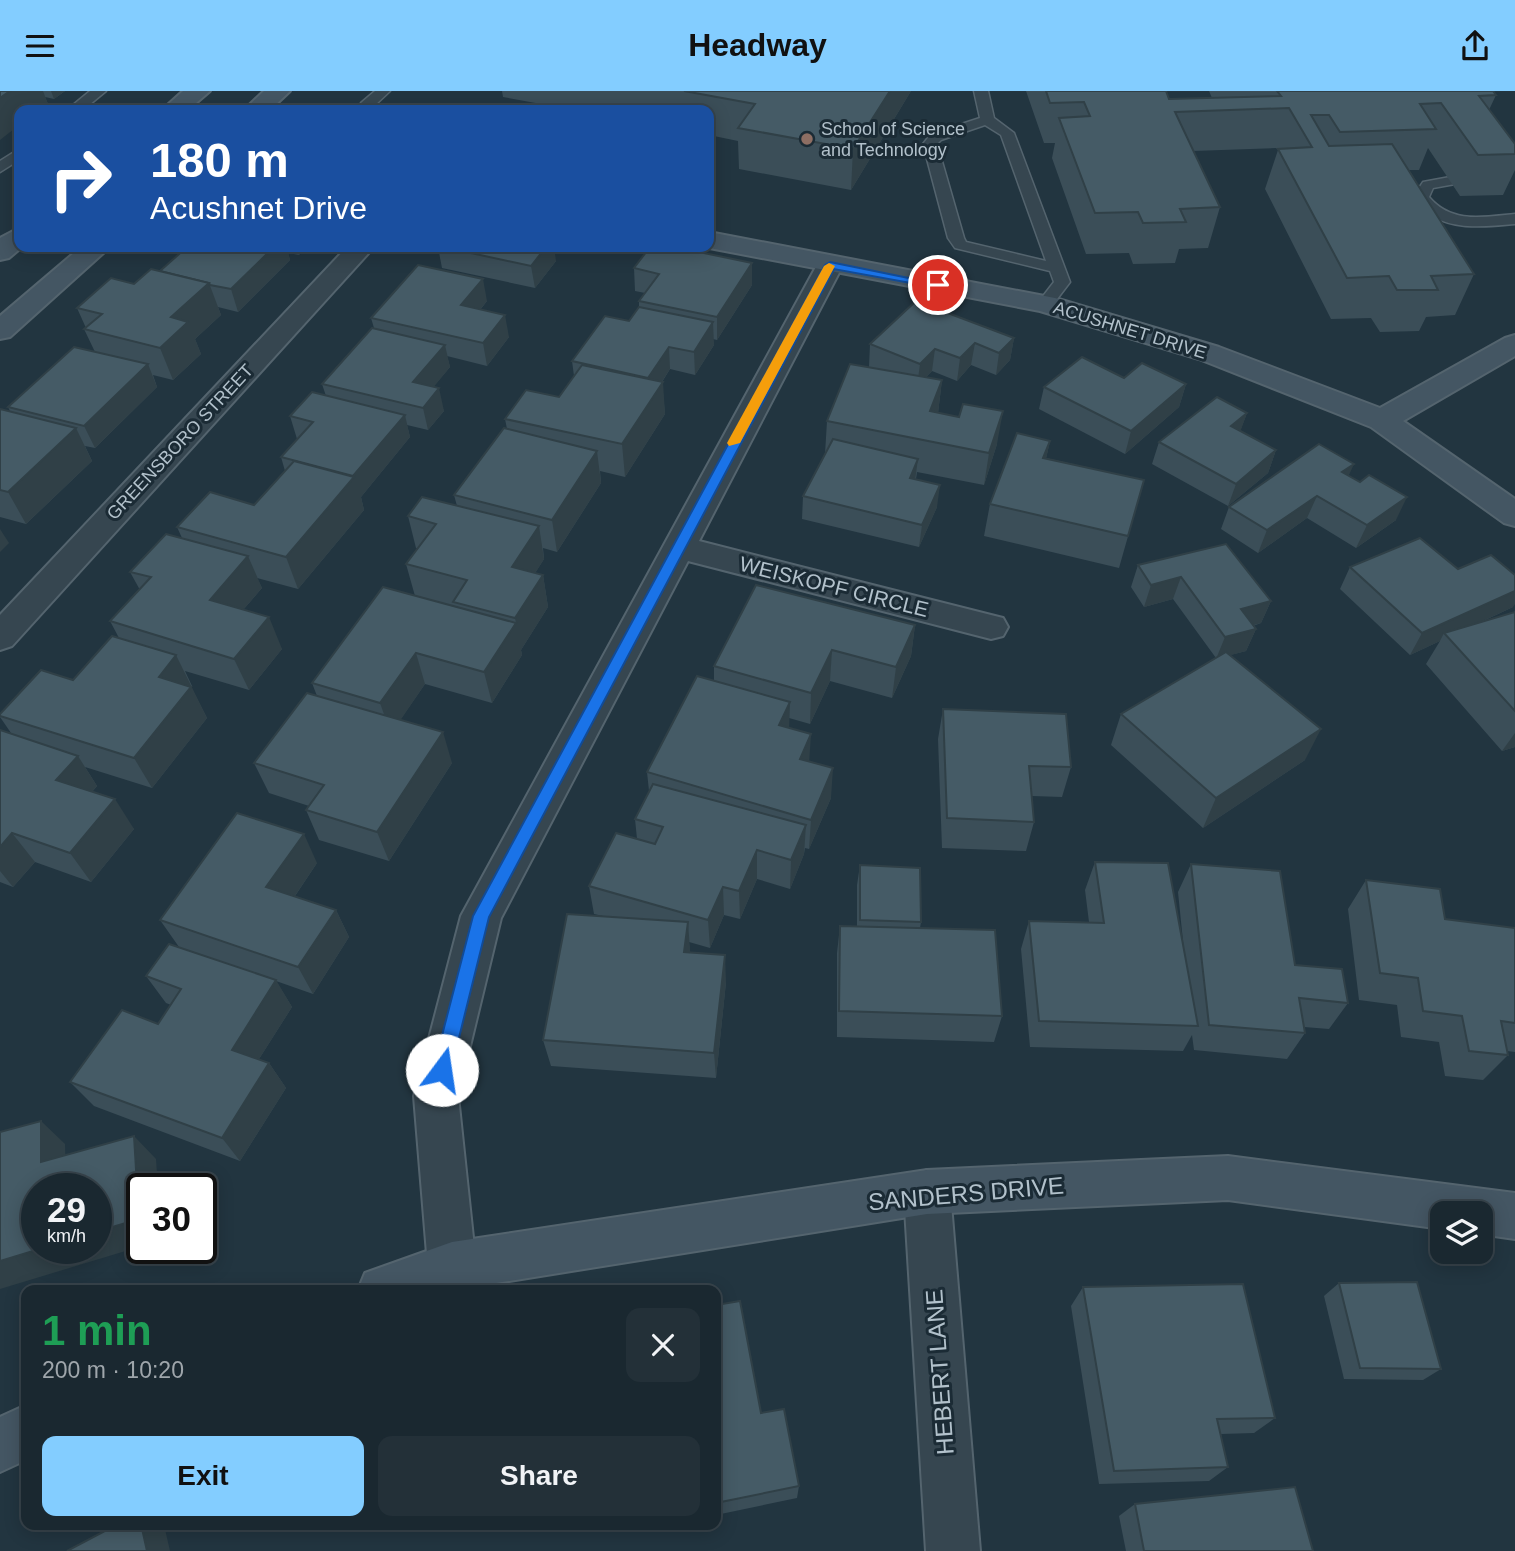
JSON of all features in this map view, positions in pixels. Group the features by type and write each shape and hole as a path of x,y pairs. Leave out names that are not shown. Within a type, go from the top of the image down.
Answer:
{"street":[{"path":"180,105 198,91"},
{"path":"262,105 278,91"},
{"path":"0,252 14,240"},
{"name":"ACUSHNET DRIVE","path":"714,241 1045,305 1209,353 1382,421 1515,515"},
{"path":"0,331 91,252"},
{"name":"GREENSBORO STREET","path":"0,637 356,252"},
{"path":"452,1266 436,1096 481,916 830,265"},
{"path":"1382,421 1515,344"},
{"name":"WEISKOPF CIRCLE","path":"677,547 991,628"},
{"name":"SANDERS DRIVE","path":"397,1285 452,1266 927,1192 1228,1178 1515,1216"},
{"name":"HEBERT LANE","path":"927,1192 953,1551"},
{"path":"0,1446 21,1434"}],"lane":[{"path":"81,105 99,91"},
{"path":"367,105 383,91"},
{"path":"981,91 987,120 1007,133 1062,282 1045,305"},
{"path":"987,120 936,137 930,144 956,238 970,250 1057,268"},
{"path":"0,168 14,157"},
{"path":"1450,181 1428,185 1421,197 1431,212 1440,218 1453,221 1515,219"}],"building":[{"path":"0,91 10,91 0,98"},
{"path":"684,91 890,91 853,149 738,128 755,104"},
{"path":"1046,91 1166,91 1169,99 1281,96 1277,91 1493,91 1496,95 1479,96 1515,144 1515,154 1478,155 1441,103 1420,104 1436,129 1340,132 1329,115 1311,115 1329,146 1392,144 1474,274 1431,276 1438,290 1397,290 1389,276 1347,278 1278,149 1312,147 1289,108 1175,112 1220,207 1180,209 1186,222 1143,223 1138,212 1095,213 1059,118 1090,116 1084,102 1050,103"},
{"path":"181,252 269,252 231,289 160,271"},
{"path":"466,252 542,252 531,266"},
{"path":"646,252 699,252 752,263 717,317 639,301 659,274 634,268"},
{"path":"418,265 483,279 461,305 505,315 483,343 371,318"},
{"path":"151,269 209,283 171,317 188,322 160,348 84,329 102,314 77,308 111,278 134,284"},
{"path":"916,301 1014,338 999,353 975,343 960,358 935,349 920,364 870,344"},
{"path":"639,307 713,322 694,352 669,347 648,378 572,361 605,316 629,321"},
{"path":"372,328 445,345 413,382 439,388 423,408 322,384"},
{"path":"74,347 148,364 84,426 8,407"},
{"path":"1082,357 1124,378 1142,363 1186,384 1131,431 1044,387"},
{"path":"850,364 942,380 930,411 959,417 963,404 1003,411 989,453 827,421"},
{"path":"582,365 663,382 622,444 505,419 526,390 559,397"},
{"path":"312,392 405,415 353,476 281,457 313,422 290,416"},
{"path":"1217,397 1247,413 1231,426 1276,450 1236,484 1159,442"},
{"path":"0,409 76,428 8,492 0,490"},
{"path":"504,428 597,451 552,520 454,495"},
{"path":"1017,433 1050,441 1043,458 1144,480 1128,536 990,504"},
{"path":"833,439 918,459 910,478 940,485 922,525 803,496"},
{"path":"1319,444 1354,464 1342,472 1360,482 1369,475 1407,497 1367,525 1317,496 1267,530 1229,507"},
{"path":"294,461 354,477 286,557 177,527 210,492 254,505"},
{"path":"422,497 539,526 512,567 543,575 515,618 453,602 467,580 406,564 436,524 408,516"},
{"path":"166,534 248,556 210,600 269,617 234,659 110,621 151,577 130,572"},
{"path":"1420,538 1458,569 1491,555 1515,575 1515,591 1422,633 1350,567"},
{"path":"1226,544 1271,601 1241,609 1256,629 1225,637 1181,577 1151,585 1138,565"},
{"path":"756,585 915,625 896,667 832,650 811,693 714,666"},
{"path":"383,587 516,623 484,672 416,653 380,703 312,683"},
{"path":"1515,612 1515,711 1444,633"},
{"path":"112,636 176,655 159,677 191,687 134,758 0,716 41,670 73,680"},
{"path":"1226,652 1321,729 1216,798 1121,714"},
{"path":"697,676 790,702 779,725 811,734 800,759 833,768 811,820 647,772"},
{"path":"307,693 443,732 377,832 306,810 324,785 254,763"},
{"path":"943,709 1066,714 1071,767 1029,766 1034,822 947,818"},
{"path":"0,730 78,756 56,780 115,799 70,853 12,833 0,847"},
{"path":"653,784 806,825 791,860 757,850 739,891 723,887 708,920 589,886 616,833 655,844 663,827 635,819"},
{"path":"237,813 304,834 266,887 336,910 298,967 160,920"},
{"path":"1095,862 1168,863 1198,1026 1039,1021 1029,921 1104,923"},
{"path":"1191,864 1280,871 1295,965 1342,969 1348,1003 1299,998 1305,1033 1209,1025"},
{"path":"860,865 920,868 921,922 860,920"},
{"path":"1366,880 1440,889 1445,919 1515,928 1515,1023 1501,1021 1508,1055 1469,1051 1462,1016 1423,1011 1418,978 1380,973"},
{"path":"567,914 688,922 684,952 725,955 714,1053 543,1040"},
{"path":"840,926 995,930 1002,1016 839,1011"},
{"path":"169,944 276,980 232,1050 269,1063 222,1138 70,1082 122,1010 158,1024 181,989 146,976"},
{"path":"41,1121 41,1162 134,1136 136,1173 126,1173 126,1223 112,1227 112,1173 21,1173 21,1255 0,1261 0,1132"},
{"path":"1417,1282 1441,1369 1360,1368 1339,1283"},
{"path":"1243,1284 1275,1418 1217,1419 1228,1467 1114,1471 1083,1287"},
{"path":"740,1301 761,1413 784,1409 799,1486 721,1502 721,1304"},
{"path":"1295,1487 1313,1551 1144,1551 1135,1504"},
{"path":"107,1530 142,1530 147,1551 67,1551"}],"slow traffic":[{"path":"733,443 829,266"}],"place":[{"name":"School of Science and Technology","path":"807,139"}],"route":[{"path":"442,1070 481,916 830,265 938,285"}]}
